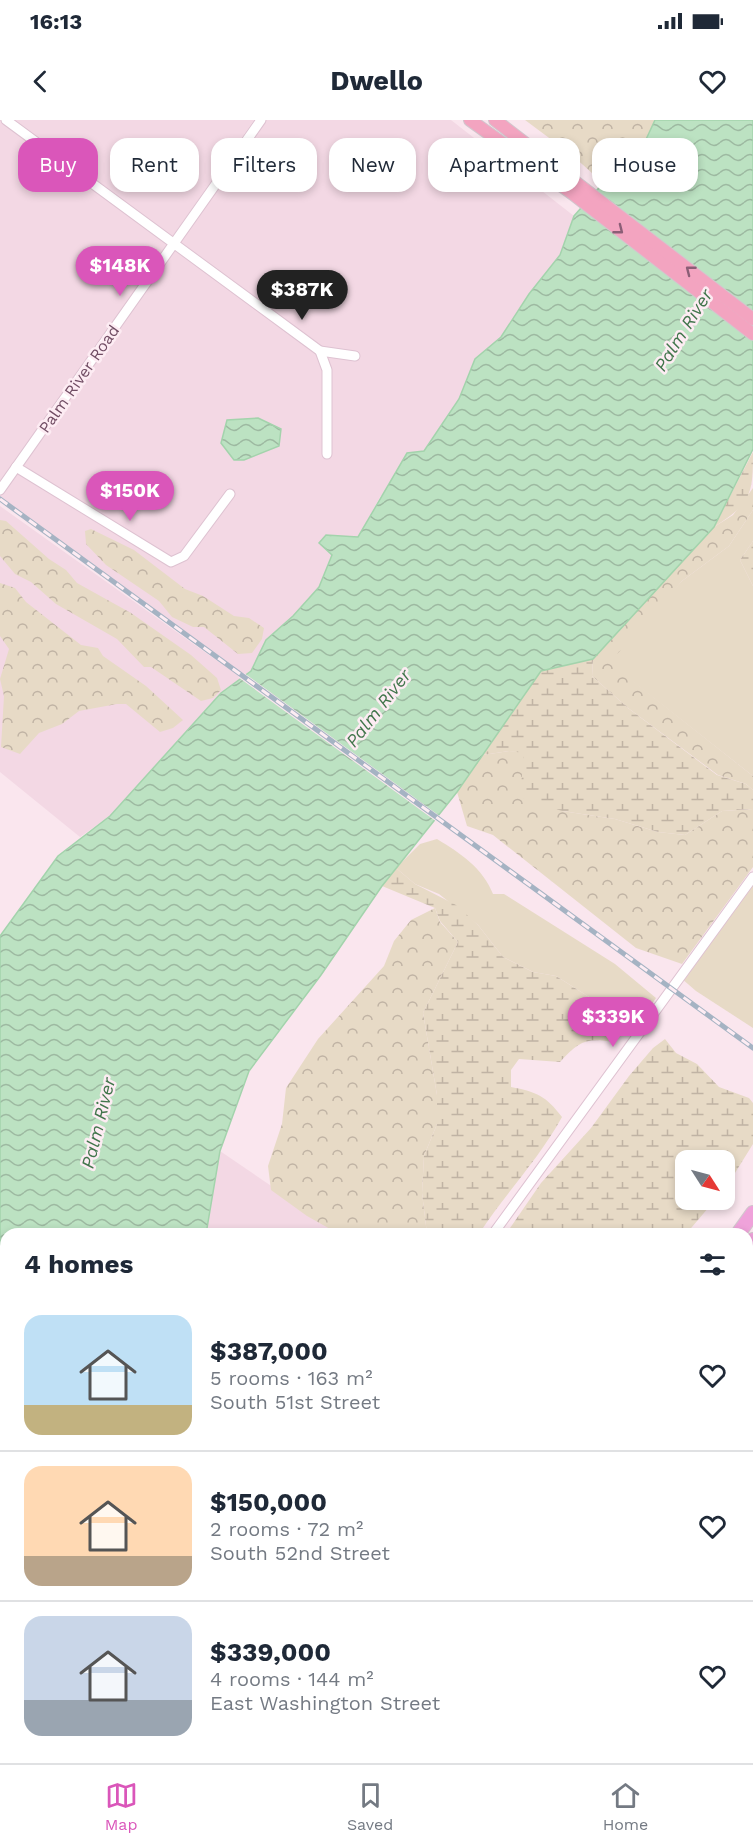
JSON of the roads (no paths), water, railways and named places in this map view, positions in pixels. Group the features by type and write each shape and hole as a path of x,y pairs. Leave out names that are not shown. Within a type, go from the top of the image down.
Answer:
{"highway":[{"path":"742,1228 753,1213"}],"main road":[{"path":"470,120 498,138"},
{"path":"495,120 516,138"},
{"path":"580,191 753,319"},
{"path":"580,191 753,334"}],"street":[{"path":"6,120 320,351 355,356"},
{"name":"Palm River Road","path":"0,490 261,120"},
{"path":"320,351 327,370 327,454"},
{"path":"16,467 171,562 183,556 230,494"},
{"path":"497,1228 753,877"}],"water":[{"name":"Palm River","path":"655,120 753,120 753,449 714,527 593,659 541,671 457,792 382,886 321,975 249,1071 220,1151 207,1228 0,1228 0,936 58,856 110,816 221,693 251,671 266,640 293,616 319,587 332,555 319,543 326,535 358,537 407,453 424,451 459,399 475,359 501,337 529,294 560,255 574,216 595,192 698,192 698,138 647,138"},
{"path":"258,418 281,429 279,446 244,460 234,460 221,443 227,420"}],"railway":[{"path":"0,499 753,1048"}]}
